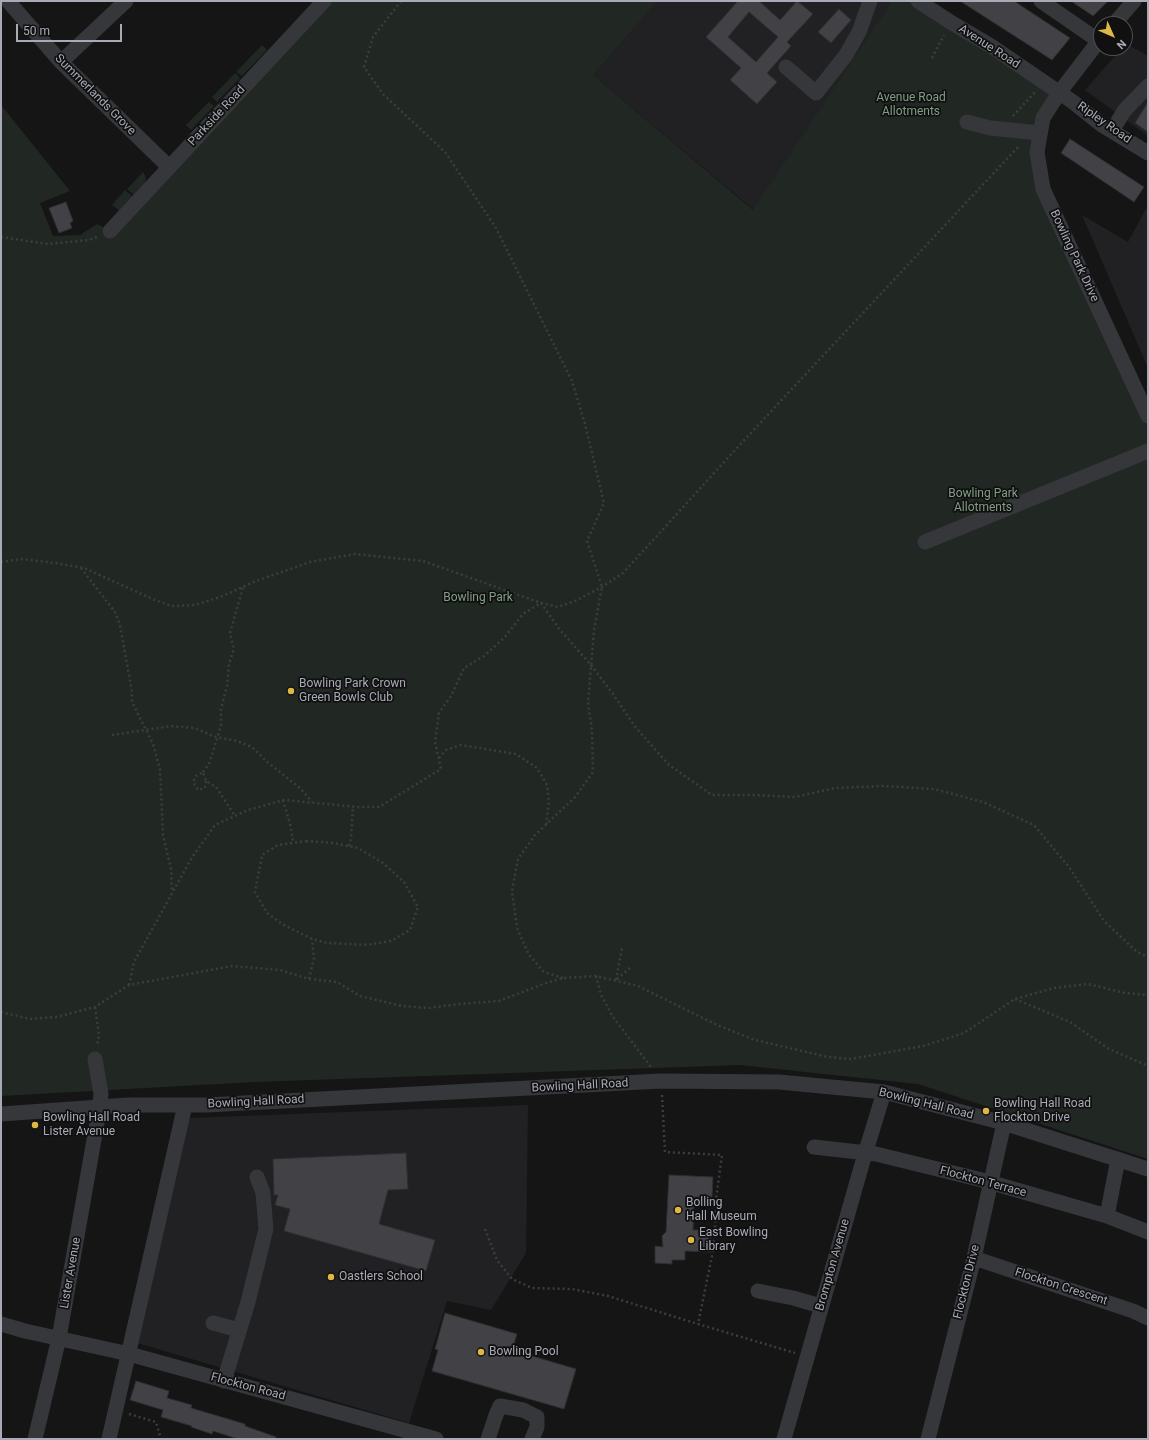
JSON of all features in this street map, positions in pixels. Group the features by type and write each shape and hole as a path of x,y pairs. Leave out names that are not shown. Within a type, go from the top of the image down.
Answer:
{"street":[{"name":"Summerlands Grove","path":"8,1 61,62 169,167"},
{"path":"61,62 126,1"},
{"name":"Parkside Road","path":"110,231 324,1"},
{"path":"786,67 816,93 846,55 859,32 870,1"},
{"name":"Avenue Road","path":"918,1 991,46 1059,93"},
{"path":"1041,1 1093,35"},
{"path":"1121,16 1134,1"},
{"name":"Bowling Park Drive","path":"1093,49 1059,93 1034,132 1043,189 1148,416"},
{"path":"1112,131 1124,111 1148,86"},
{"name":"Ripley Road","path":"1059,93 1112,131 1148,153"},
{"path":"967,122 990,128 1034,132"},
{"path":"924,542 1148,451"},
{"name":"Lister Avenue","path":"35,1439 59,1338 100,1106 100,1094 95,1059"},
{"name":"Bowling Hall Road","path":"1,1114 100,1106 185,1105 661,1081 779,1082 884,1092 1004,1123 1148,1169"},
{"name":"Brompton Avenue","path":"784,1439 821,1306 884,1092"},
{"path":"109,1439 185,1105"},
{"name":"Flockton Drive","path":"928,1439 974,1258 1004,1123"},
{"name":"Flockton Terrace","path":"814,1147 866,1152 1107,1216 1148,1232"},
{"path":"1107,1216 1118,1159"},
{"path":"224,1381 266,1229 263,1193 257,1177"},
{"name":"Flockton Crescent","path":"974,1258 1133,1311 1148,1318"},
{"path":"758,1292 793,1298 821,1306"},
{"path":"213,1323 239,1330"},
{"name":"Flockton Road","path":"1,1324 129,1354 436,1439"},
{"path":"488,1439 500,1406 523,1410 537,1417 537,1427 532,1439"}],"path":[{"path":"401,1 373,37 364,67 383,94 445,152 496,228 572,381 585,424 604,503 587,541 602,587 594,630 588,703 592,731 594,772 575,797 535,835 518,859 512,891 517,928 530,955 544,972 563,978"},
{"path":"932,58 952,23"},
{"path":"1,562 22,559 81,567 171,606 195,605 220,597 256,581 310,562 355,554 423,561 541,603 558,607 575,602 623,573 747,437 1016,149 1034,132"},
{"path":"1,237 48,244 89,240 110,231"},
{"path":"81,567 115,612 120,625 132,692 132,702 140,716 144,729 153,744 160,769 163,835 171,869 172,893"},
{"path":"203,772 206,781 205,788 198,790 193,782 196,776 203,772 209,764 216,744 216,737 221,726 221,709 227,686 229,664 234,649 230,633 243,587"},
{"path":"541,603 560,630 613,694 636,728 669,765 712,795 795,797 835,788 884,786 934,789 983,802 1034,826 1069,867 1104,921 1137,952 1148,958"},
{"path":"129,985 134,962 190,859 216,825 248,810 283,800 379,807 441,769 436,742 439,713 451,696 464,668 484,656 504,638 523,614 541,603"},
{"path":"112,735 171,726 194,728 216,737 237,741 252,747 265,760 302,789 313,802"},
{"path":"439,759 446,750 461,745 516,754 537,768 546,785 549,802 546,825"},
{"path":"206,781 216,787 235,816"},
{"path":"283,800 293,839 290,844"},
{"path":"349,846 353,806"},
{"path":"306,841 349,846 358,848 383,863 404,882 418,907 410,930 390,941 367,945 327,943 312,939 282,924 267,913 255,892 262,855 278,845 290,844 306,841"},
{"path":"310,979 314,958 312,939"},
{"path":"616,980 622,948"},
{"path":"1,1012 30,1019 56,1017 95,1007 129,985 232,966 280,970 310,979 337,982 360,996 402,1006 428,1008 460,1004 499,1002 546,983 563,978 596,976 638,986 717,1025 755,1040 828,1057 851,1059 923,1046 964,1033 1015,999 1054,988 1088,984 1125,993 1148,995"},
{"path":"616,980 631,966"},
{"path":"596,976 602,995 613,1017 661,1081 665,1152 722,1155 716,1199 715,1231 712,1256 698,1324"},
{"path":"1015,999 1070,1022 1109,1049 1148,1066"},
{"path":"95,1007 99,1035 95,1059"},
{"path":"485,1229 497,1260 512,1279 532,1288 572,1289 608,1296 807,1356"},
{"path":"116,1410 156,1422 161,1439"}],"shaded area":[{"path":"658,1 892,1 754,210 593,75"},
{"path":"1133,48 1148,56 1148,136 1085,90 1115,56 1133,56"},
{"path":"1148,205 1148,368 1082,215 1128,242"},
{"name":"Oastlers School","path":"528,1105 526,1253 491,1310 447,1301 409,1423 134,1342 189,1118"}],"green space":[{"name":"Bowling Park","path":"324,1 658,1 593,75 753,210 892,1 918,1 1059,93 1043,118 1043,189 1148,416 1148,1159 918,1084 740,1065 254,1082 1,1096 1,105 70,191 40,203 53,236 80,235 97,224 111,231"},
{"path":"262,45 267,50 242,76 236,72"},
{"path":"235,73 240,78 217,102 212,97"},
{"path":"209,102 214,106 191,130 186,125"},
{"path":"143,172 146,177 145,183 134,195 127,189"},
{"path":"125,190 133,197 120,211 112,205"}],"building":[{"path":"736,1 759,1 780,20 797,1 813,14 787,42 791,46 767,73 777,82 757,104 730,80 741,68 706,37 737,2","holes":["749,12 778,37 756,62 728,37"]},
{"path":"960,1 1014,1 1070,38 1052,60"},
{"path":"1071,1 1108,1 1093,16"},
{"path":"839,9 851,20 831,43 818,32"},
{"path":"1148,102 1148,132 1135,123"},
{"path":"1070,139 1144,187 1134,202 1061,153"},
{"path":"66,202 73,221 70,223 72,228 59,233 49,208"},
{"path":"406,1153 408,1189 388,1190 379,1224 435,1240 426,1271 284,1231 290,1209 275,1205 278,1195 274,1195 273,1159"},
{"path":"669,1175 713,1177 712,1197 694,1197 693,1230 712,1230 711,1252 685,1251 685,1260 672,1260 672,1264 655,1263 655,1246 663,1247 662,1236 666,1232"},
{"path":"445,1313 517,1334 512,1350 576,1369 564,1409 432,1371 438,1350 435,1349"},
{"path":"136,1381 169,1391 167,1398 192,1405 191,1408 245,1424 245,1426 276,1437 276,1439 238,1439 213,1431 212,1434 191,1427 192,1426 161,1417 163,1410 130,1400"}],"place":[{"name":"Bowling Park Crown Green Bowls Club","path":"291,691"},
{"name":"Bowling Hall Road Flockton Drive","path":"986,1111"},
{"name":"Bowling Hall Road Lister Avenue","path":"35,1125"},
{"name":"Bolling Hall Museum","path":"678,1210"},
{"name":"East Bowling Library","path":"691,1240"},
{"name":"Oastlers School","path":"331,1277"},
{"name":"Bowling Pool","path":"481,1352"}],"park label":[{"name":"Avenue Road Allotments","path":"911,105"},
{"name":"Bowling Park Allotments","path":"983,501"}]}
